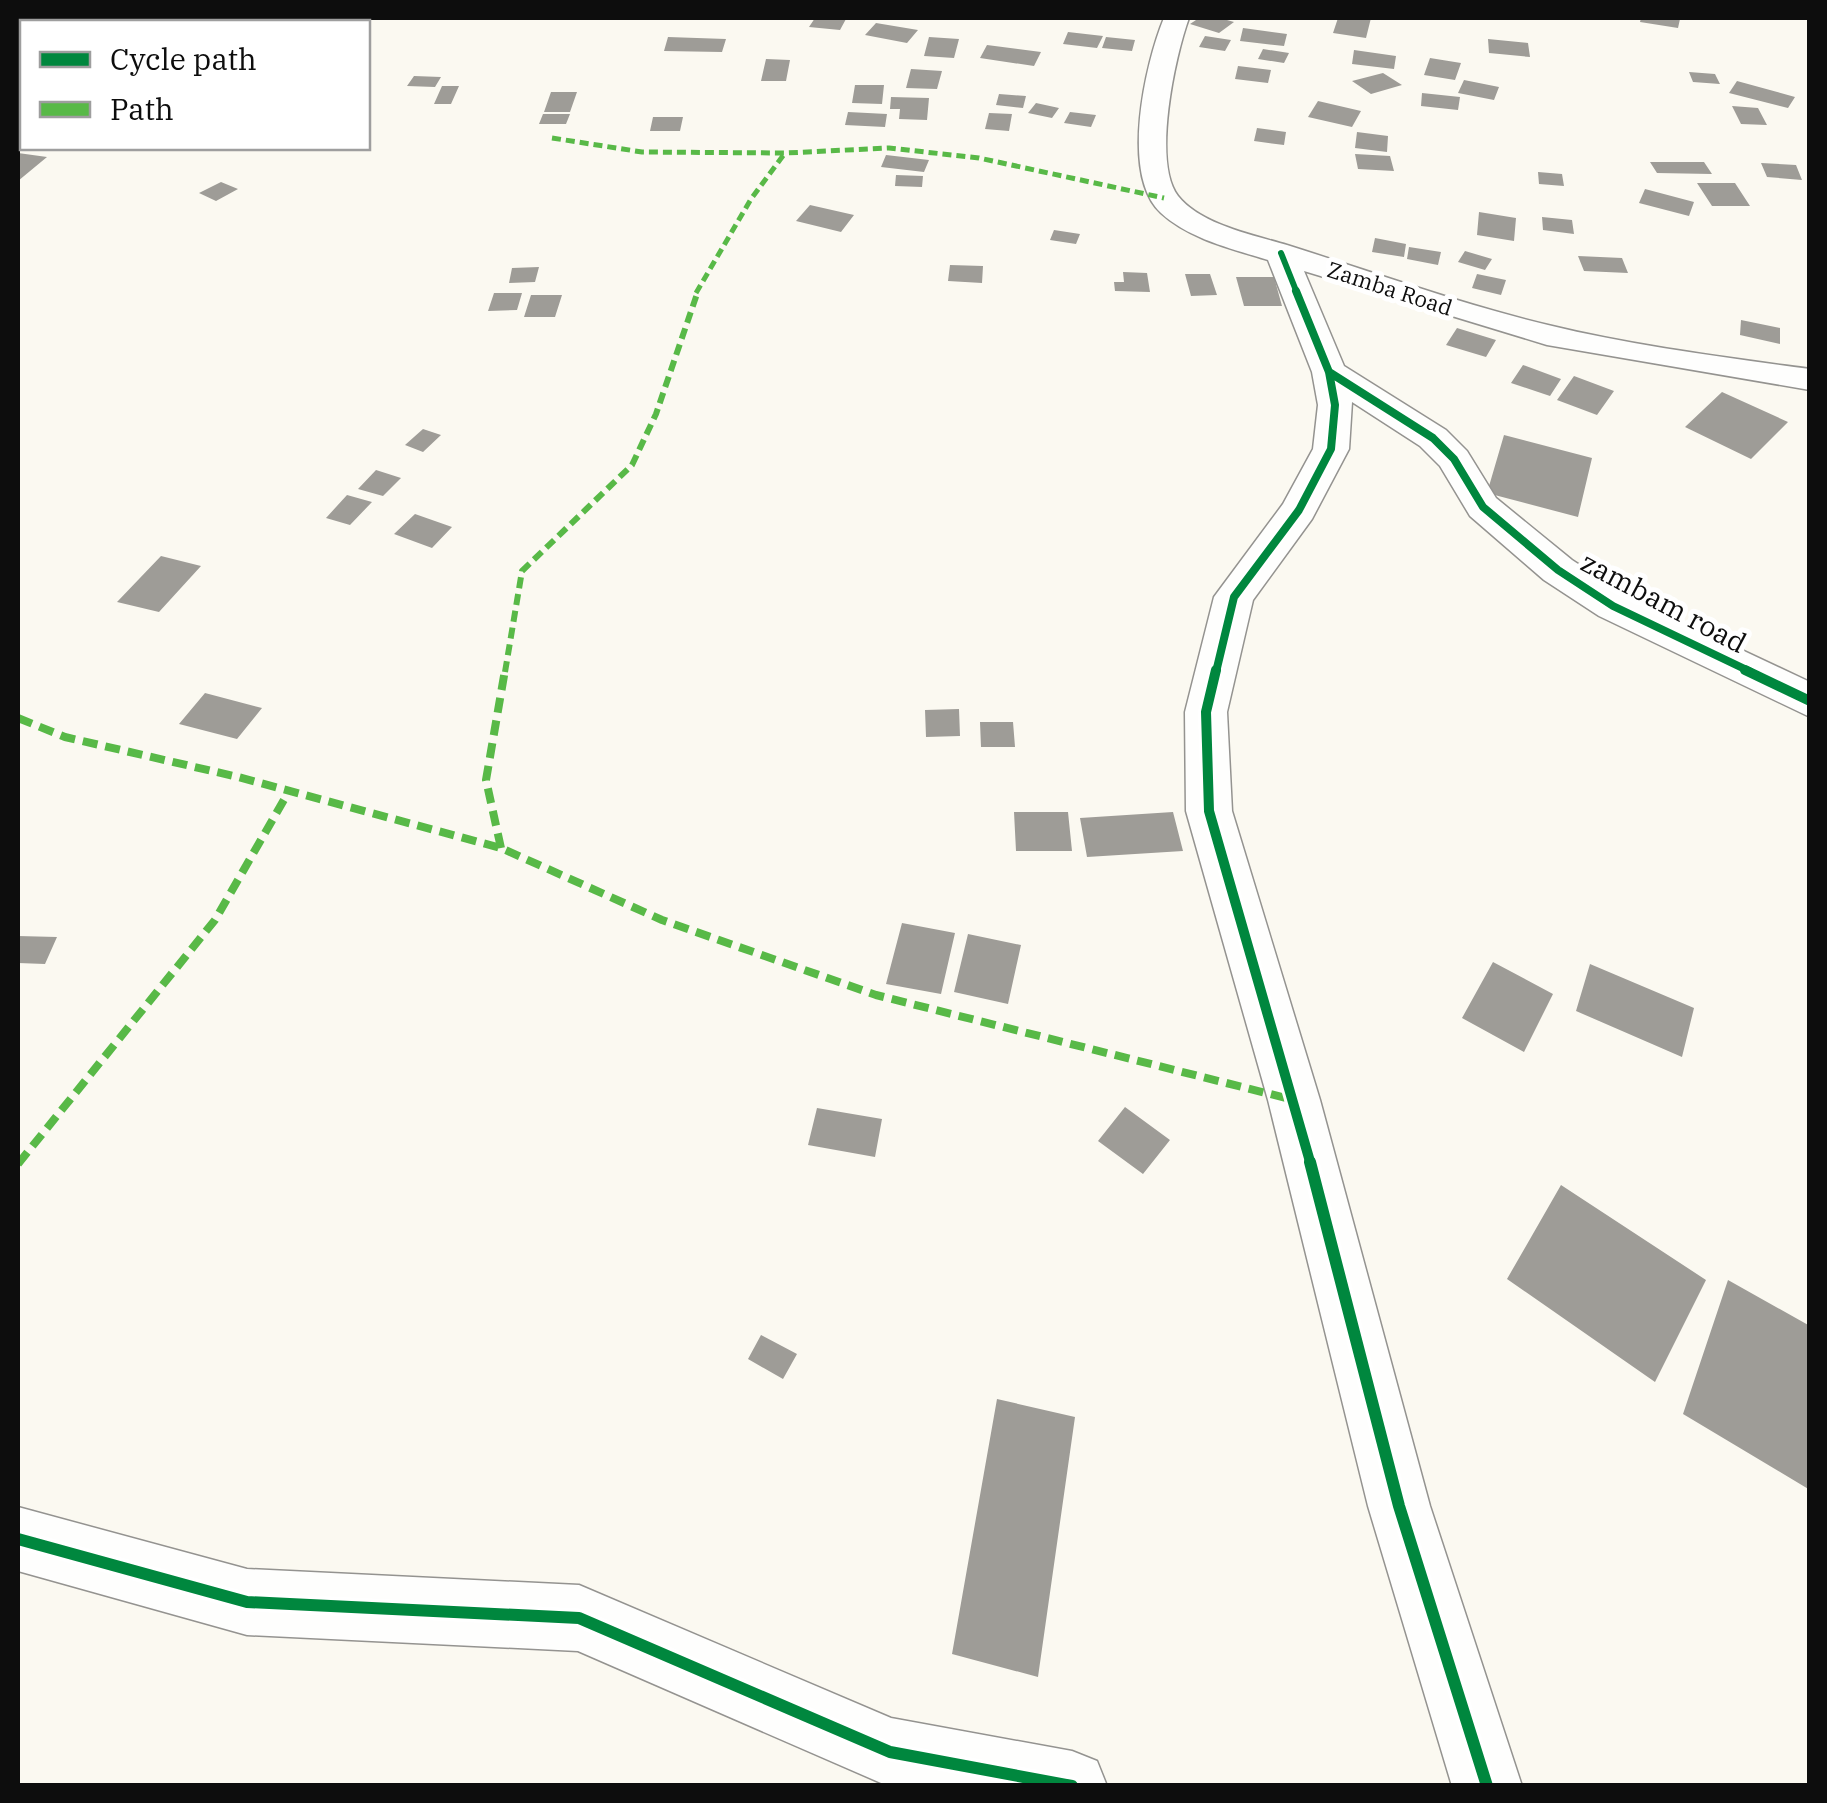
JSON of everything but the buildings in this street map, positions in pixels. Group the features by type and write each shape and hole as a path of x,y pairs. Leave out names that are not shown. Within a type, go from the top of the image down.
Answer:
{"street":[{"name":"Zamba Road","path":"1176,18 1167,36 1160,84 1153,176 1164,198 1183,215 1280,254 1546,334 1810,380"},
{"path":"1280,254 1330,372 1335,405 1332,449 1298,510 1234,598 1206,712 1209,811 1294,1100 1399,1506 1487,1786"},
{"name":"zambam road","path":"1330,372 1366,399 1433,438 1454,459 1483,506 1558,570 1613,606 1810,701"},
{"path":"18,1539 246,1602 579,1618 890,1752 1072,1786"}],"marked path":[{"path":"552,138 642,152 785,153 889,148 979,158 1164,198"},
{"path":"501,848 486,780 522,571 632,465 656,414 693,299 751,199 785,153"},
{"path":"18,718 65,737 238,777 501,848 662,920 876,995 1294,1100"},
{"path":"18,1164 215,920 289,791"}],"cycle path":[{"path":"1281,253 1329,372 1335,405 1331,449 1299,510 1234,597 1206,712 1209,811 1294,1100 1399,1506 1487,1786"},
{"path":"1329,372 1433,438 1454,459 1483,507 1558,570 1613,606 1810,701"},
{"path":"18,1539 247,1602 579,1618 890,1752 1072,1786"}]}
